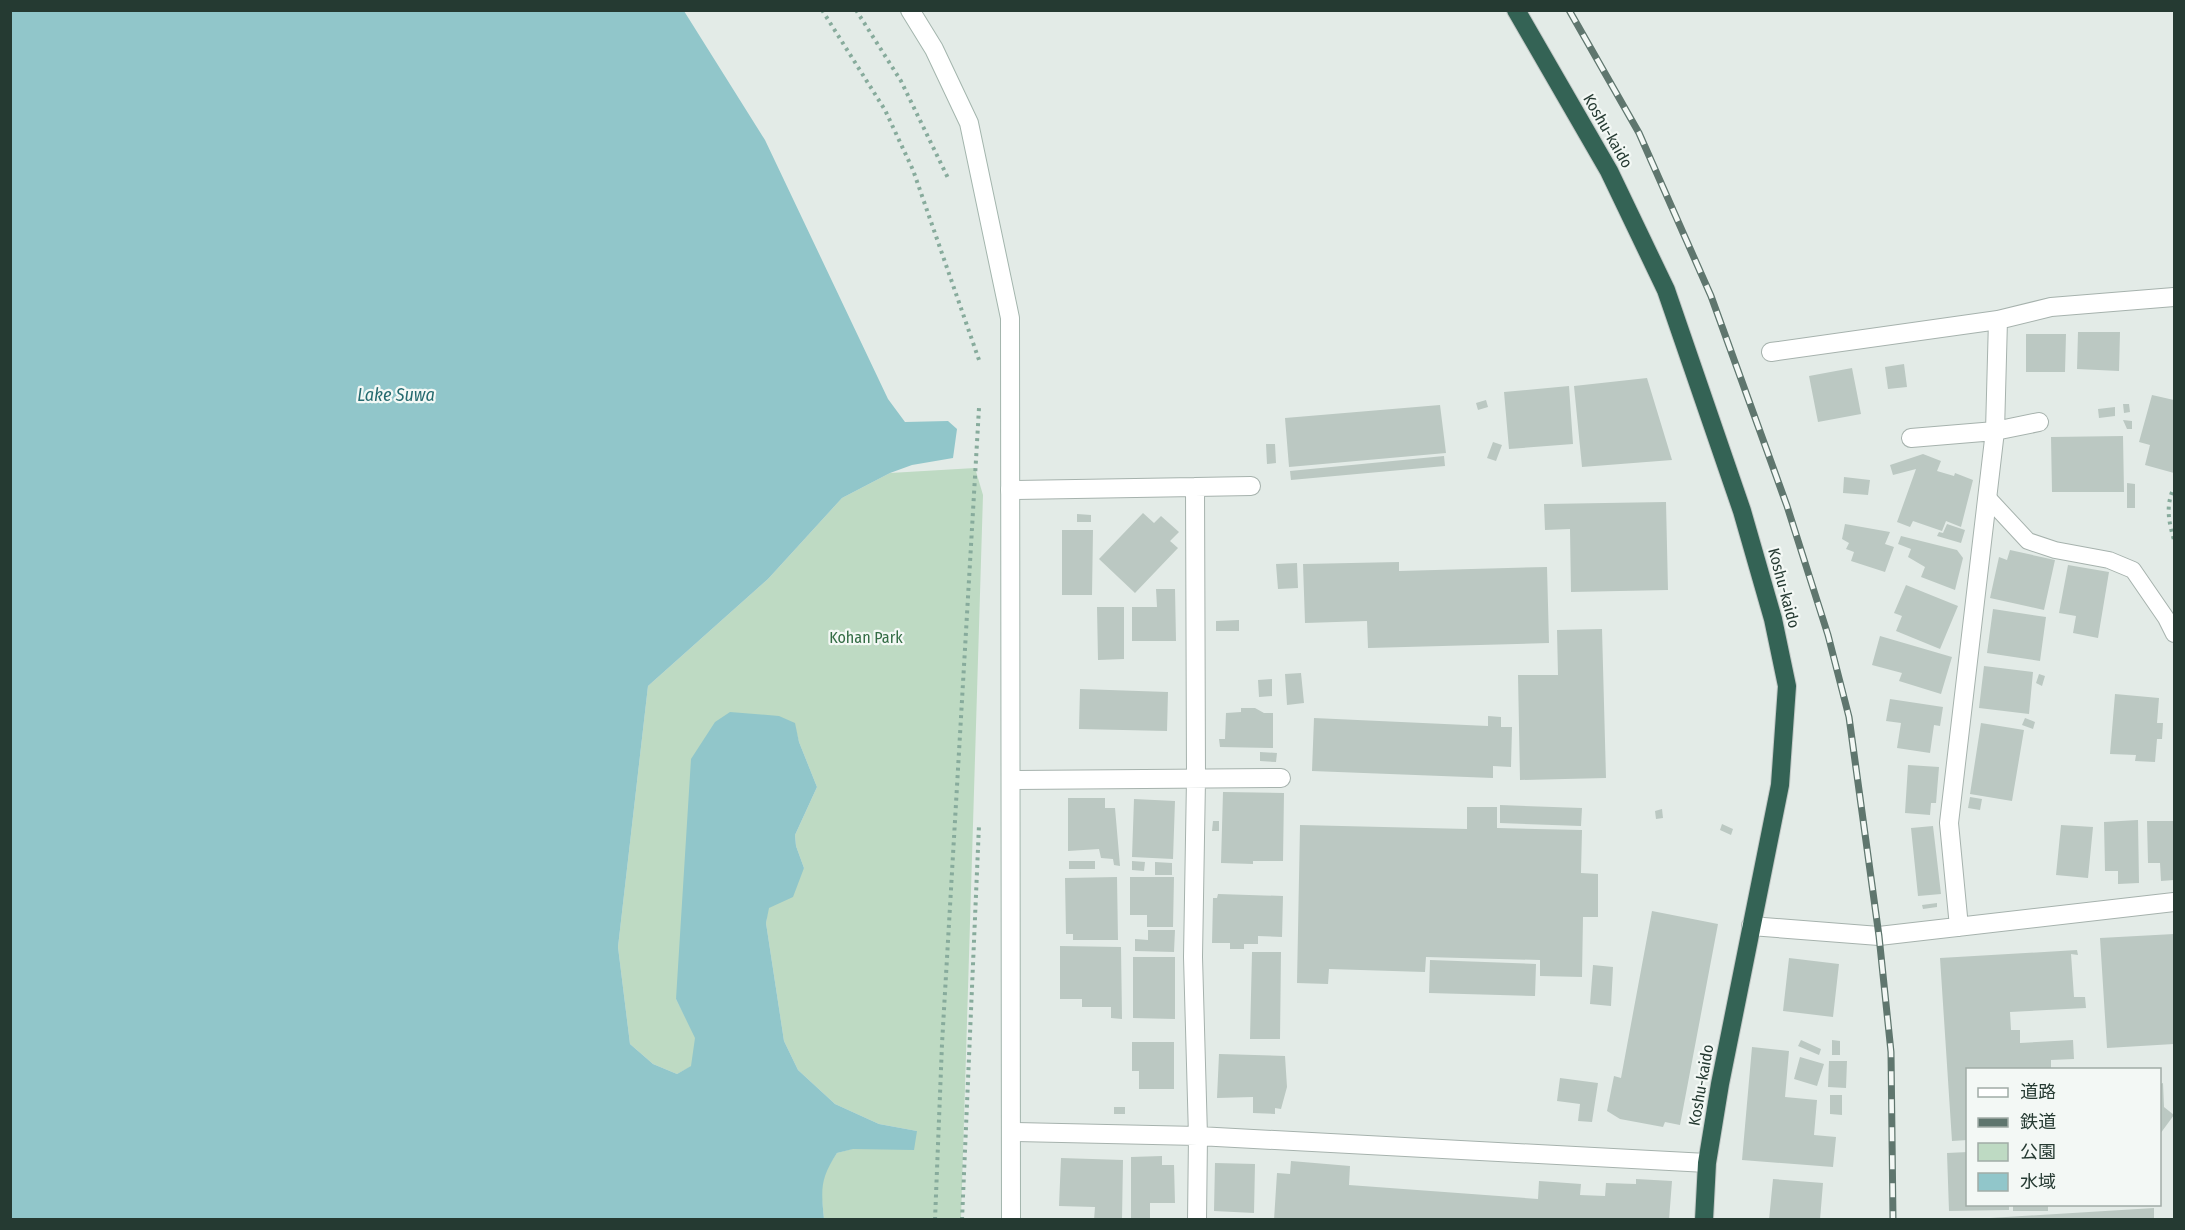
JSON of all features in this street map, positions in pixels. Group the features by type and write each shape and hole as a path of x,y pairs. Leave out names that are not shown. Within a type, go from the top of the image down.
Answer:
{"highway":[{"name":"Koshu-kaido","path":"1516,10 1610,171 1666,290 1742,511 1773,619 1787,686 1780,785 1720,1084 1707,1163 1704,1220"}],"street":[{"path":"910,10 934,49 969,123 1010,318 1011,1220"},
{"path":"1771,352 1998,320 2051,307 2175,297"},
{"path":"1959,927 1949,823 1995,431 1998,320"},
{"path":"1911,438 1995,431 2039,422"},
{"path":"1010,490 1251,486"},
{"path":"1195,487 1196,779 1193,957 1198,1136 1197,1220"},
{"path":"1011,780 1281,778"},
{"path":"1751,926 1879,936 2175,902"},
{"path":"1012,1132 1198,1136 1707,1163"}],"lane":[{"path":"1987,497 2028,541 2055,550 2109,560 2133,570 2175,634"}],"path":[{"path":"822,10 885,110 913,170 982,368 984,356"},
{"path":"856,10 901,81 948,177 951,188"},
{"path":"935,1220 942,1044 980,400"},
{"path":"2172,492 2168,503 2168,518 2175,540"}],"green space":[{"name":"Kohan Park","path":"975,468 983,495 961,1219 824,1219 821,1190 825,1171 837,1153 917,1131 879,1124 835,1104 798,1070 784,1041 766,923 768,908 804,868 796,846 795,835 817,787 794,723 676,999 696,1038 692,1066 677,1074 653,1064 630,1044 618,947 648,686 768,579 842,498 890,473"}],"water":[{"name":"Lake Suwa","path":"10,11 684,11 765,140 888,399 905,422 948,421 957,429 953,458 912,465 890,473 842,498 768,579 648,686 618,947 630,1044 653,1064 677,1074 691,1066 695,1038 676,999 691,759 715,722 730,712 779,716 795,723 799,742 817,787 795,835 796,846 804,868 793,897 769,908 766,923 784,1041 798,1070 835,1104 879,1124 917,1131 914,1150 853,1149 837,1153 827,1170 823,1184 824,1219 11,1219"}],"building":[{"path":"2078,332 2120,332 2119,371 2077,369"},
{"path":"2026,334 2066,334 2065,372 2026,372"},
{"path":"1904,364 1907,387 1888,389 1885,367"},
{"path":"1852,368 1861,414 1818,422 1809,376"},
{"path":"1647,378 1672,460 1582,467 1574,386"},
{"path":"1569,386 1573,444 1509,449 1504,392"},
{"path":"2152,395 2174,400 2174,473 2145,465 2150,445 2139,442"},
{"path":"1486,400 1488,407 1478,410 1476,403"},
{"path":"2123,404 2129,404 2130,412 2124,413"},
{"path":"1440,405 1446,453 1289,467 1285,418"},
{"path":"2115,407 2115,416 2099,418 2098,409"},
{"path":"2123,420 2132,421 2132,429 2127,429"},
{"path":"2123,436 2124,492 2052,492 2051,437"},
{"path":"1493,442 1502,445 1496,461 1487,458"},
{"path":"1266,444 1275,444 1276,463 1267,464"},
{"path":"1923,454 1941,461 1937,471 1954,476 1955,473 1973,480 1961,527 1946,521 1942,531 1913,521 1910,527 1897,522 1916,469 1893,475 1890,465"},
{"path":"1444,456 1445,466 1291,480 1290,471"},
{"path":"1844,477 1870,480 1868,495 1843,493"},
{"path":"2127,483 2135,484 2135,508 2127,508"},
{"path":"1666,502 1668,590 1571,592 1570,529 1545,530 1544,504"},
{"path":"1143,513 1154,523 1161,516 1179,532 1170,541 1178,548 1135,593 1099,559"},
{"path":"1077,514 1091,515 1091,522 1077,522"},
{"path":"1845,524 1890,532 1885,544 1894,547 1885,572 1851,561 1854,552 1846,549 1849,543 1842,539"},
{"path":"1947,524 1965,530 1961,543 1937,536 1939,532 1943,533"},
{"path":"1062,530 1093,530 1092,595 1062,595"},
{"path":"1901,536 1957,550 1963,558 1955,590 1921,577 1925,567 1908,557 1911,549 1898,544"},
{"path":"2010,550 2055,560 2044,610 1990,598 1999,557 2007,560"},
{"path":"1399,562 1399,571 1547,567 1549,643 1368,648 1367,621 1305,623 1303,564"},
{"path":"1297,563 1298,588 1278,589 1276,564"},
{"path":"2068,565 2109,572 2098,638 2073,633 2076,616 2059,613"},
{"path":"1906,585 1958,606 1940,649 1896,631 1902,616 1894,613"},
{"path":"1156,589 1175,589 1176,641 1132,641 1132,607 1157,607"},
{"path":"1097,607 1124,607 1124,659 1098,660"},
{"path":"1993,609 2046,617 2040,661 1987,653"},
{"path":"1239,620 1239,631 1216,631 1216,621"},
{"path":"1602,629 1606,778 1520,780 1518,675 1558,675 1557,630"},
{"path":"1880,636 1952,657 1941,694 1899,681 1902,673 1872,665"},
{"path":"1984,666 2033,672 2029,714 1979,708"},
{"path":"1301,673 1304,703 1287,705 1285,674"},
{"path":"2039,674 2045,676 2042,686 2036,683"},
{"path":"1272,679 1272,696 1259,697 1258,680"},
{"path":"1080,689 1168,692 1167,731 1079,729"},
{"path":"2115,694 2159,698 2157,723 2163,723 2162,739 2157,739 2155,762 2135,761 2136,755 2110,754"},
{"path":"1890,699 1943,707 1940,726 1934,725 1930,753 1897,748 1901,723 1886,721"},
{"path":"1241,708 1255,708 1264,713 1273,713 1273,748 1220,747 1219,739 1225,739 1226,713 1241,712"},
{"path":"1488,716 1501,717 1501,727 1512,727 1511,767 1493,766 1493,778 1312,771 1314,718 1488,726"},
{"path":"2025,718 2035,722 2033,729 2022,725"},
{"path":"1981,723 2024,730 2012,801 1970,794"},
{"path":"1260,752 1277,753 1276,762 1260,761"},
{"path":"1908,765 1939,767 1936,803 1931,803 1930,815 1905,813"},
{"path":"1223,792 1284,793 1283,861 1253,861 1253,864 1221,863"},
{"path":"1970,797 1982,799 1980,810 1968,808"},
{"path":"1068,798 1105,798 1105,808 1115,808 1120,866 1114,865 1113,859 1101,858 1099,849 1068,851"},
{"path":"1134,799 1175,801 1173,859 1132,857"},
{"path":"1500,805 1582,808 1581,826 1500,823"},
{"path":"1467,807 1497,807 1497,828 1582,830 1581,873 1598,874 1598,917 1583,917 1582,977 1540,976 1540,960 1426,957 1425,972 1329,969 1328,984 1297,983 1300,825 1467,829"},
{"path":"1662,809 1663,818 1656,819 1655,811"},
{"path":"2138,820 2139,883 2118,884 2118,871 2105,871 2104,822"},
{"path":"1213,821 1219,821 1219,831 1212,831"},
{"path":"2147,821 2174,821 2174,880 2161,881 2160,863 2148,863"},
{"path":"1722,824 1733,829 1731,835 1720,830"},
{"path":"2061,825 2093,827 2088,878 2056,875"},
{"path":"1933,826 1941,894 1918,896 1911,828"},
{"path":"1069,861 1095,861 1095,869 1069,869"},
{"path":"1132,861 1145,862 1144,871 1132,870"},
{"path":"1155,862 1172,863 1172,875 1155,875"},
{"path":"1117,877 1118,940 1073,940 1073,934 1066,934 1065,878"},
{"path":"1130,877 1174,877 1173,927 1147,927 1147,915 1130,915"},
{"path":"1218,894 1283,896 1282,937 1258,936 1258,944 1244,944 1244,949 1230,949 1230,943 1212,943 1213,898 1217,898"},
{"path":"1937,903 1937,907 1923,909 1922,905"},
{"path":"1652,911 1718,924 1680,1125 1665,1122 1663,1127 1620,1119 1607,1111 1614,1076 1621,1078"},
{"path":"1148,930 1175,930 1174,952 1135,951 1135,939 1148,940"},
{"path":"2174,934 2174,1044 2107,1048 2100,938"},
{"path":"1060,946 1121,947 1122,1019 1111,1018 1111,1007 1082,1007 1082,999 1060,999"},
{"path":"2077,950 2078,955 2071,954 2074,997 2085,997 2086,1008 2010,1012 2011,1030 2020,1030 2020,1043 2073,1040 2074,1059 2051,1060 2051,1068 1966,1068 1966,1140 1952,1141 1940,958"},
{"path":"1252,952 1281,952 1280,1039 1250,1039"},
{"path":"1133,957 1175,957 1175,1019 1133,1018"},
{"path":"1789,958 1839,964 1833,1017 1783,1011"},
{"path":"1430,960 1536,964 1535,996 1429,993"},
{"path":"1593,965 1613,967 1611,1006 1590,1004"},
{"path":"1801,1040 1821,1049 1819,1055 1798,1046"},
{"path":"1832,1040 1840,1041 1840,1055 1832,1055"},
{"path":"1132,1042 1174,1042 1174,1089 1139,1089 1139,1071 1132,1071"},
{"path":"1752,1047 1789,1051 1785,1097 1817,1100 1814,1135 1836,1137 1833,1167 1742,1160"},
{"path":"1219,1054 1285,1056 1287,1087 1281,1109 1275,1108 1275,1114 1253,1113 1253,1097 1217,1098"},
{"path":"1800,1057 1824,1064 1817,1086 1794,1079"},
{"path":"1829,1061 1847,1061 1846,1088 1828,1087"},
{"path":"1560,1078 1598,1083 1592,1122 1578,1121 1580,1104 1557,1101"},
{"path":"2163,1083 2164,1107 2174,1115 2161,1133 2161,1084"},
{"path":"1830,1095 1842,1095 1842,1115 1830,1114"},
{"path":"1114,1107 1125,1107 1125,1114 1114,1114"},
{"path":"1966,1152 1966,1206 2009,1206 2009,1210 1949,1211 1947,1153"},
{"path":"1162,1156 1162,1165 1174,1165 1175,1203 1150,1203 1150,1220 1131,1220 1131,1157"},
{"path":"1061,1158 1123,1160 1122,1220 1094,1220 1095,1207 1059,1206"},
{"path":"1291,1161 1350,1166 1349,1185 1538,1199 1539,1181 1581,1184 1580,1195 1605,1196 1606,1183 1636,1184 1636,1179 1672,1181 1669,1220 1274,1220 1277,1173 1290,1174"},
{"path":"1215,1163 1255,1164 1254,1213 1214,1211"},
{"path":"1773,1179 1823,1183 1820,1220 1769,1220"},
{"path":"2013,1206 2048,1206 2048,1211 2013,1211"},
{"path":"2154,1208 2154,1220 1990,1220 1990,1218"}],"railway":[{"path":"1569,10 1639,133 1711,296 1787,506 1828,635 1849,717 1879,936 1891,1052 1893,1220"}]}
